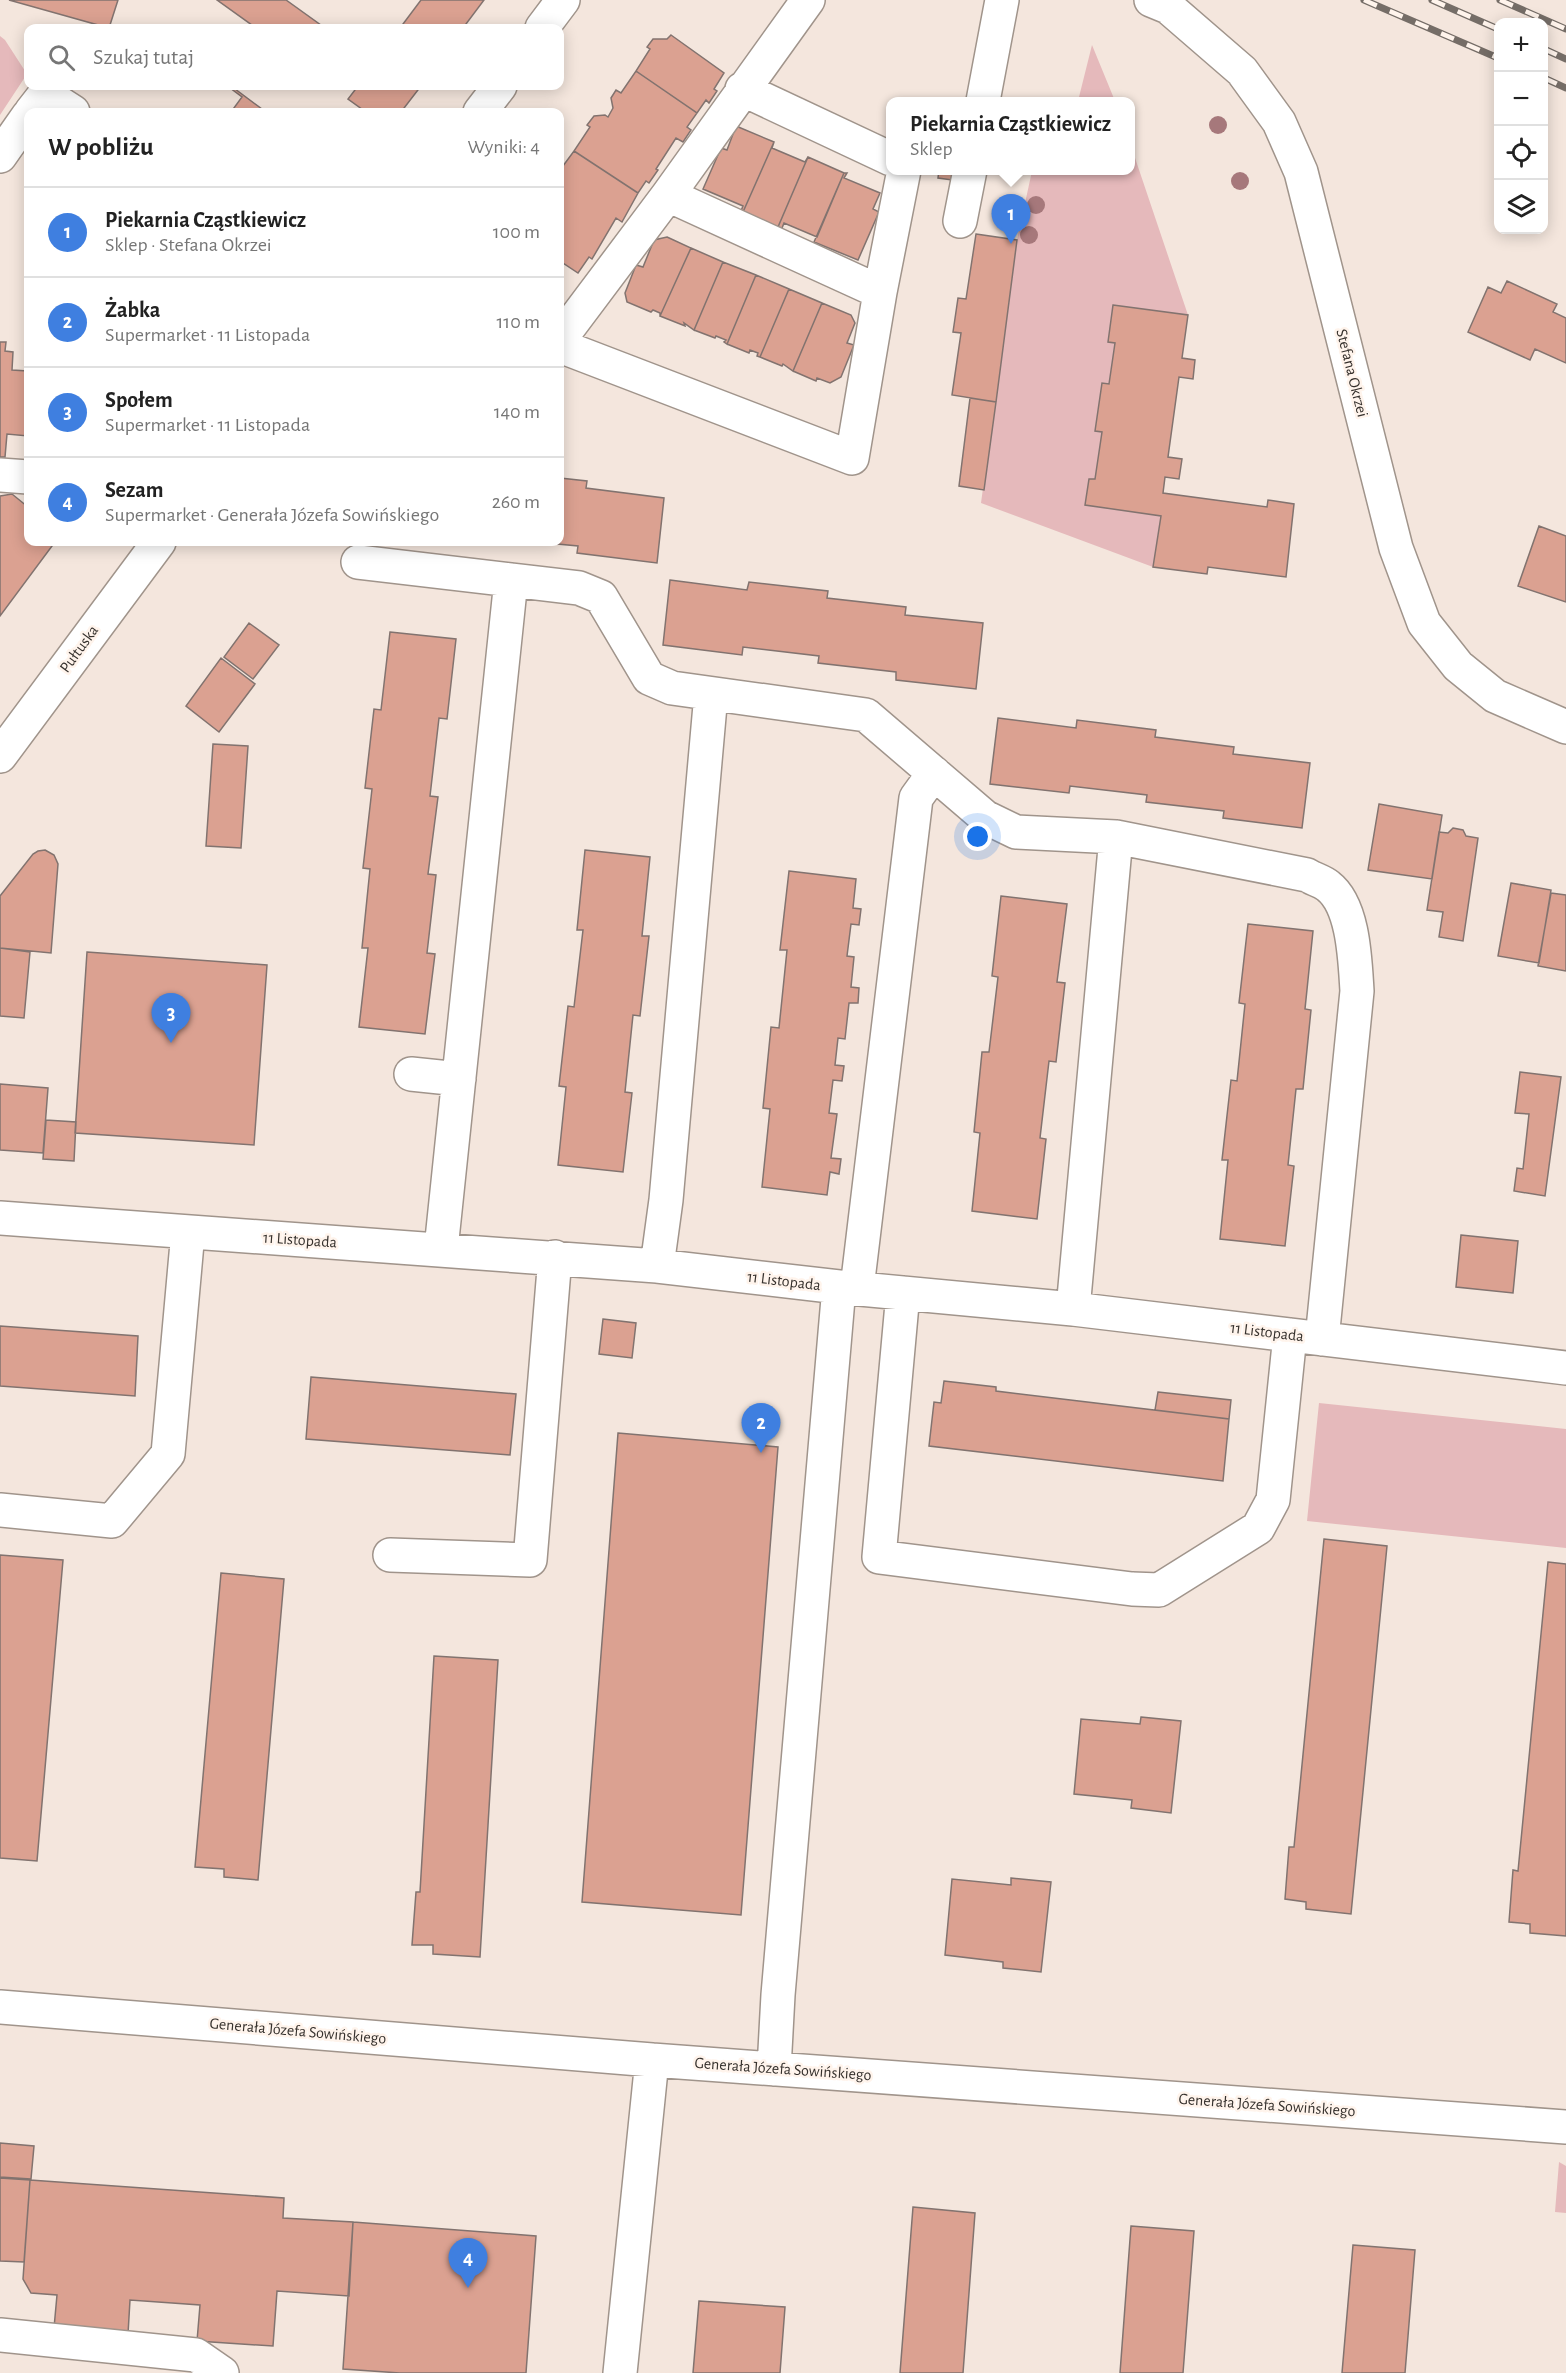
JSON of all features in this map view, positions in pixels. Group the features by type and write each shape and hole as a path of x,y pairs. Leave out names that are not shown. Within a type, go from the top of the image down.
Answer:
{"street":[{"path":"545,24 563,0"},
{"path":"564,334 668,195 808,0"},
{"path":"984,97 1002,0"},
{"name":"Stefana Okrzei","path":"1151,0 1168,7 1242,71 1280,122 1300,172 1396,548 1424,622 1458,666 1495,696 1566,727"},
{"path":"742,89 886,157"},
{"path":"483,108 497,90"},
{"path":"34,108 45,94 67,108"},
{"path":"0,156 24,122"},
{"path":"564,348 852,458 880,292 903,175"},
{"path":"960,221 969,175"},
{"path":"668,195 880,292"},
{"path":"0,475 24,477"},
{"name":"Pułtuska","path":"0,756 146,547"},
{"path":"358,562 579,588 601,597 649,678 672,688 866,715 985,817 1016,832 1116,837 1307,875 1329,886 1347,913 1355,955 1357,991 1322,1339"},
{"path":"441,1249 512,580"},
{"path":"657,1266 666,1200 711,694"},
{"path":"774,2069 778,1995 848,1288 916,798 934,773"},
{"path":"1073,1309 1116,837"},
{"path":"411,1074 459,1079"},
{"name":"11 Listopada","path":"0,1218 657,1266 848,1288 1073,1309 1566,1368"},
{"path":"0,1510 112,1521 168,1454 188,1232"},
{"path":"390,1555 530,1560 555,1257"},
{"path":"903,1293 879,1557 1132,1589 1159,1590 1258,1528 1273,1500 1290,1335"},
{"name":"Generała Józefa Sowińskiego","path":"0,2007 652,2060 1566,2127"},
{"path":"620,2373 652,2060"},
{"path":"0,2335 196,2355 222,2373"}],"shaded area":[{"path":"0,36 24,69 24,79 0,115"},
{"path":"1092,45 1113,97 1079,97"},
{"path":"1135,158 1188,315 1113,306 1108,342 1115,343 1109,384 1102,384 1095,430 1102,432 1095,479 1089,479 1085,505 1161,516 1153,567 981,503 1017,240 1031,175 1135,175"},
{"path":"1319,1403 1566,1429 1566,1548 1307,1521"},
{"path":"1559,2162 1566,2166 1566,2213 1555,2212"}],"building":[{"path":"9,0 118,0 110,24 95,24"},
{"path":"217,0 286,0 319,24 250,24"},
{"path":"421,0 484,0 466,24 403,24"},
{"path":"671,35 724,73 709,103 706,100 697,113 636,71 650,49 647,47 653,39 667,39"},
{"path":"636,71 697,113 687,127 691,130 683,142 676,138 656,169 658,170 649,183 646,181 638,193 574,151 590,127 587,125 594,116 608,117 613,108 611,98 616,90 621,93"},
{"path":"233,90 236,90 261,108 234,108 242,97"},
{"path":"355,90 418,90 404,108 360,108 348,99"},
{"path":"736,126 774,142 743,212 741,211 743,206 703,189 721,148 727,150"},
{"path":"774,142 772,148 805,162 808,157 778,227 743,212"},
{"path":"574,151 638,193 622,222 616,218 592,259 589,257 578,273 564,264 564,165"},
{"path":"808,157 844,173 817,237 784,223 782,228 778,227"},
{"path":"844,173 847,173 844,178 880,193 873,209 879,212 858,260 814,242"},
{"path":"938,175 961,175 960,181 938,178"},
{"path":"976,234 1017,240 996,402 952,395 961,333 953,332 958,298 966,299"},
{"path":"667,237 691,248 660,316 660,313 653,310 651,312 627,302 625,293 636,265 643,267 654,240"},
{"path":"691,248 723,262 694,330 684,323 685,326 660,316"},
{"path":"723,262 756,275 727,344 724,342 726,340 694,330"},
{"path":"756,275 789,289 760,357 757,356 758,353 750,350 749,353 727,344"},
{"path":"1507,281 1557,304 1553,312 1566,318 1566,363 1535,349 1530,360 1468,332 1488,287 1501,293"},
{"path":"789,289 822,303 793,371 783,364 782,366 760,357"},
{"path":"822,303 851,315 855,323 847,343 854,345 841,377 830,383 817,378 816,381 793,371"},
{"path":"1113,305 1188,315 1182,358 1195,360 1193,379 1179,377 1168,457 1182,459 1179,479 1165,477 1163,493 1267,507 1268,500 1294,504 1286,577 1208,567 1207,574 1153,567 1161,516 1085,505 1089,479 1095,479 1102,432 1095,431 1102,383 1109,384 1115,343 1108,342"},
{"path":"0,342 6,342 5,351 13,352 12,370 24,371 24,436 7,434 5,457 0,457"},
{"path":"970,398 996,402 984,490 959,486"},
{"path":"564,478 587,481 586,488 664,498 657,563 577,553 578,546 564,545"},
{"path":"12,494 24,504 24,546 52,546 0,616 0,496"},
{"path":"1539,526 1566,536 1566,602 1518,586"},
{"path":"670,580 747,590 749,582 828,591 827,598 906,607 905,615 983,623 976,689 896,680 896,672 818,663 819,656 743,647 742,655 663,645"},
{"path":"249,623 279,645 253,679 224,657"},
{"path":"390,632 456,639 447,719 439,718 430,796 438,797 428,874 436,875 427,953 435,954 425,1034 359,1027 368,948 362,948 370,869 363,868 372,789 365,788 374,709 381,710"},
{"path":"221,658 255,684 219,732 186,706"},
{"path":"998,718 1076,728 1077,720 1156,730 1155,737 1234,747 1233,754 1310,763 1302,828 1223,818 1224,811 1146,802 1147,795 1070,786 1069,793 990,784"},
{"path":"213,744 248,746 241,848 206,846"},
{"path":"1379,804 1442,815 1432,879 1368,870"},
{"path":"1453,828 1463,830 1466,836 1478,838 1463,941 1439,937 1443,912 1427,910 1439,832 1448,833"},
{"path":"45,850 54,855 58,864 51,953 0,948 0,896 33,854"},
{"path":"585,850 650,857 642,936 649,936 640,1016 633,1015 625,1092 632,1093 623,1172 558,1165 566,1087 559,1086 568,1006 574,1007 583,930 577,930"},
{"path":"789,871 856,879 853,908 861,909 859,925 851,924 847,956 854,957 851,987 859,988 858,1003 849,1003 845,1039 838,1038 835,1065 844,1066 842,1081 833,1080 829,1113 837,1114 831,1158 841,1159 839,1174 830,1172 827,1195 762,1187 770,1109 763,1108 771,1027 779,1028 787,950 780,950"},
{"path":"1511,883 1551,890 1539,963 1498,956"},
{"path":"1551,893 1566,895 1566,971 1538,966"},
{"path":"1001,896 1067,904 1057,982 1065,983 1056,1062 1049,1061 1040,1138 1046,1139 1037,1219 972,1211 980,1133 974,1132 982,1052 989,1052 998,977 992,976"},
{"path":"1248,924 1313,931 1305,1009 1311,1010 1303,1089 1296,1089 1288,1165 1294,1166 1285,1246 1220,1239 1228,1160 1222,1160 1231,1080 1237,1081 1245,1004 1239,1003"},
{"path":"0,948 30,952 24,1018 0,1016"},
{"path":"87,952 267,965 254,1145 75,1133"},
{"path":"1520,1072 1561,1077 1545,1196 1514,1191 1517,1168 1523,1169 1529,1114 1515,1113"},
{"path":"0,1084 48,1088 43,1153 0,1150"},
{"path":"46,1120 76,1122 74,1161 43,1159"},
{"path":"1461,1235 1518,1241 1513,1293 1456,1287"},
{"path":"603,1319 636,1323 632,1358 599,1354"},
{"path":"0,1326 138,1336 135,1396 0,1386"},
{"path":"311,1377 516,1394 510,1455 306,1439"},
{"path":"944,1381 996,1387 996,1391 1229,1419 1223,1481 929,1446 934,1402 941,1403"},
{"path":"1158,1392 1231,1400 1229,1419 1155,1410"},
{"path":"618,1433 778,1447 741,1915 582,1902"},
{"path":"1324,1539 1387,1546 1351,1914 1306,1909 1306,1902 1285,1899 1289,1847 1294,1847"},
{"path":"0,1555 63,1560 37,1861 0,1858"},
{"path":"1548,1562 1566,1564 1566,1936 1530,1933 1530,1924 1509,1922 1513,1870 1518,1871"},
{"path":"221,1573 284,1579 258,1880 224,1877 224,1869 195,1867"},
{"path":"434,1656 498,1660 480,1957 433,1954 433,1945 412,1945 416,1892 420,1892"},
{"path":"1141,1717 1181,1721 1171,1813 1131,1808 1132,1800 1074,1794 1081,1719 1140,1724"},
{"path":"1011,1878 1051,1882 1041,1972 1003,1968 1003,1962 945,1955 952,1879 1011,1885"},
{"path":"0,2143 34,2146 31,2179 0,2177"},
{"path":"0,2178 30,2180 24,2262 0,2261"},
{"path":"30,2180 284,2198 283,2218 353,2222 349,2296 277,2291 273,2346 197,2341 200,2305 130,2300 128,2334 54,2328 57,2295 31,2293 23,2279"},
{"path":"913,2207 975,2213 963,2373 900,2373"},
{"path":"353,2222 536,2236 526,2373 400,2373 343,2369"},
{"path":"1131,2226 1194,2231 1183,2373 1120,2373"},
{"path":"1353,2245 1415,2250 1405,2373 1342,2373"},
{"path":"699,2301 785,2307 780,2373 693,2373"}],"railway":[{"path":"1364,0 1494,56"},
{"path":"1432,0 1494,27"},
{"path":"1500,0 1566,29"},
{"path":"1548,51 1566,59"},
{"path":"1548,80 1566,88"}],"place":[{"name":"Piekarnia Cząstkiewicz","path":"1011,244"},
{"name":"Społem","path":"171,1043"},
{"name":"Żabka","path":"761,1453"},
{"name":"Sezam","path":"468,2288"}]}
